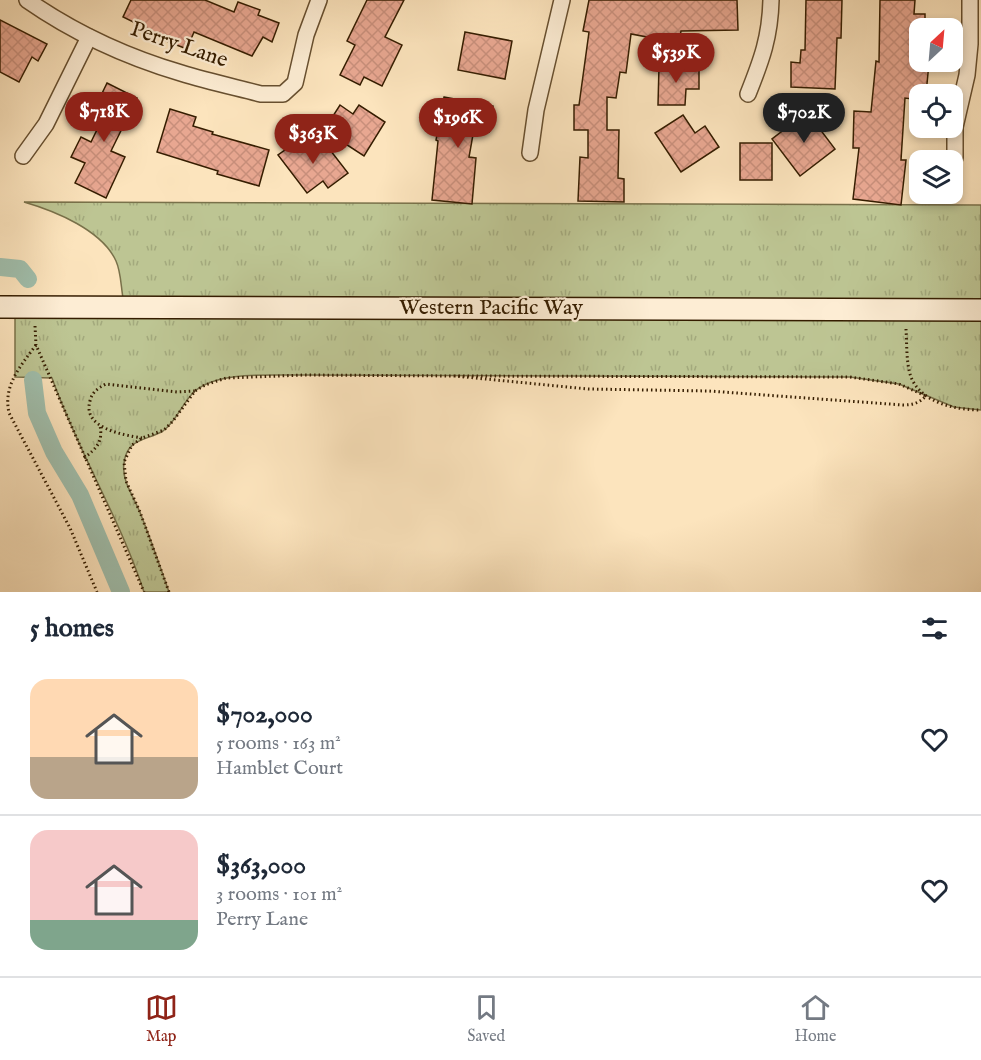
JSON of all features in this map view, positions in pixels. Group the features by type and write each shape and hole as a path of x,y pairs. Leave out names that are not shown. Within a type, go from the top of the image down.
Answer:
{"street":[{"name":"Perry Lane","path":"27,0 89,36 135,57 180,73 261,94 284,94 295,83 306,35 319,0"},
{"path":"530,153 536,110 562,0"},
{"path":"748,94 764,56 771,0"},
{"path":"955,150 955,127 967,75 970,0"},
{"path":"23,156 46,124 89,36"},
{"name":"Western Pacific Way","path":"0,307 981,310"}],"path":[{"path":"904,310 911,376 916,386 926,396"},
{"path":"97,592 70,528 9,413 7,397 11,381 36,345 144,592"},
{"path":"169,592 123,471 127,453 132,444 164,430 195,391 226,378 254,376 850,377 899,384 954,407 981,410"},
{"path":"455,376 588,388 709,391 903,405 912,405 926,396"},
{"path":"142,438 113,432 100,425 90,415 89,404 92,394 99,387 106,384 177,392 195,391"},
{"path":"84,458 97,448 100,441 100,425"}],"green space":[{"path":"24,202 981,205 981,300 123,298 116,261 100,240 63,216"},
{"path":"15,313 981,317 981,410 954,407 899,384 850,377 263,375 217,380 194,392 168,427 138,441 126,455 124,470 126,483 145,524 169,592 144,592 123,538 62,405 52,378 15,377"}],"building":[{"path":"131,0 205,0 234,12 238,2 260,10 258,15 279,23 272,42 263,37 252,56 194,32 187,49 161,39 162,36 123,17"},
{"path":"367,0 404,0 385,37 402,45 382,86 364,77 360,85 340,75 355,45 347,41"},
{"path":"589,0 737,0 738,30 681,31 679,43 631,34 626,73 620,72 616,98 607,97 607,130 619,130 618,178 624,179 624,202 578,201 580,157 588,158 588,130 574,130 574,105 579,105 589,32 583,31"},
{"path":"806,0 842,0 841,38 837,38 835,89 791,87 791,62 800,63 801,50 805,50"},
{"path":"880,0 915,0 914,14 925,14 925,18 909,18 909,72 928,72 927,84 909,84 909,99 905,98 901,160 906,160 901,205 853,199 859,148 853,148 854,111 871,112 876,61 879,62"},
{"path":"0,20 47,44 38,61 32,57 19,82 0,72"},
{"path":"465,32 512,41 505,79 458,70"},
{"path":"659,66 699,68 699,89 686,89 685,105 658,105"},
{"path":"107,83 137,98 111,151 125,157 106,198 75,183 85,163 71,157 81,137 91,142 106,111 96,106"},
{"path":"444,97 493,106 489,132 474,129 469,157 476,158 472,204 432,200 438,141 436,140"},
{"path":"340,105 353,114 359,105 385,122 364,156 324,130"},
{"path":"170,109 196,117 193,126 213,132 212,134 269,150 259,186 217,174 218,171 157,152"},
{"path":"807,112 835,149 800,176 772,139"},
{"path":"683,115 695,133 705,126 719,147 681,172 655,133"},
{"path":"320,137 348,173 328,188 323,181 307,193 278,155 295,143 302,152"},
{"path":"740,143 772,143 772,180 740,180"}],"waterway":[{"path":"0,267 20,269 28,279"},
{"path":"33,380 37,413 54,452 80,495 121,592"}]}
